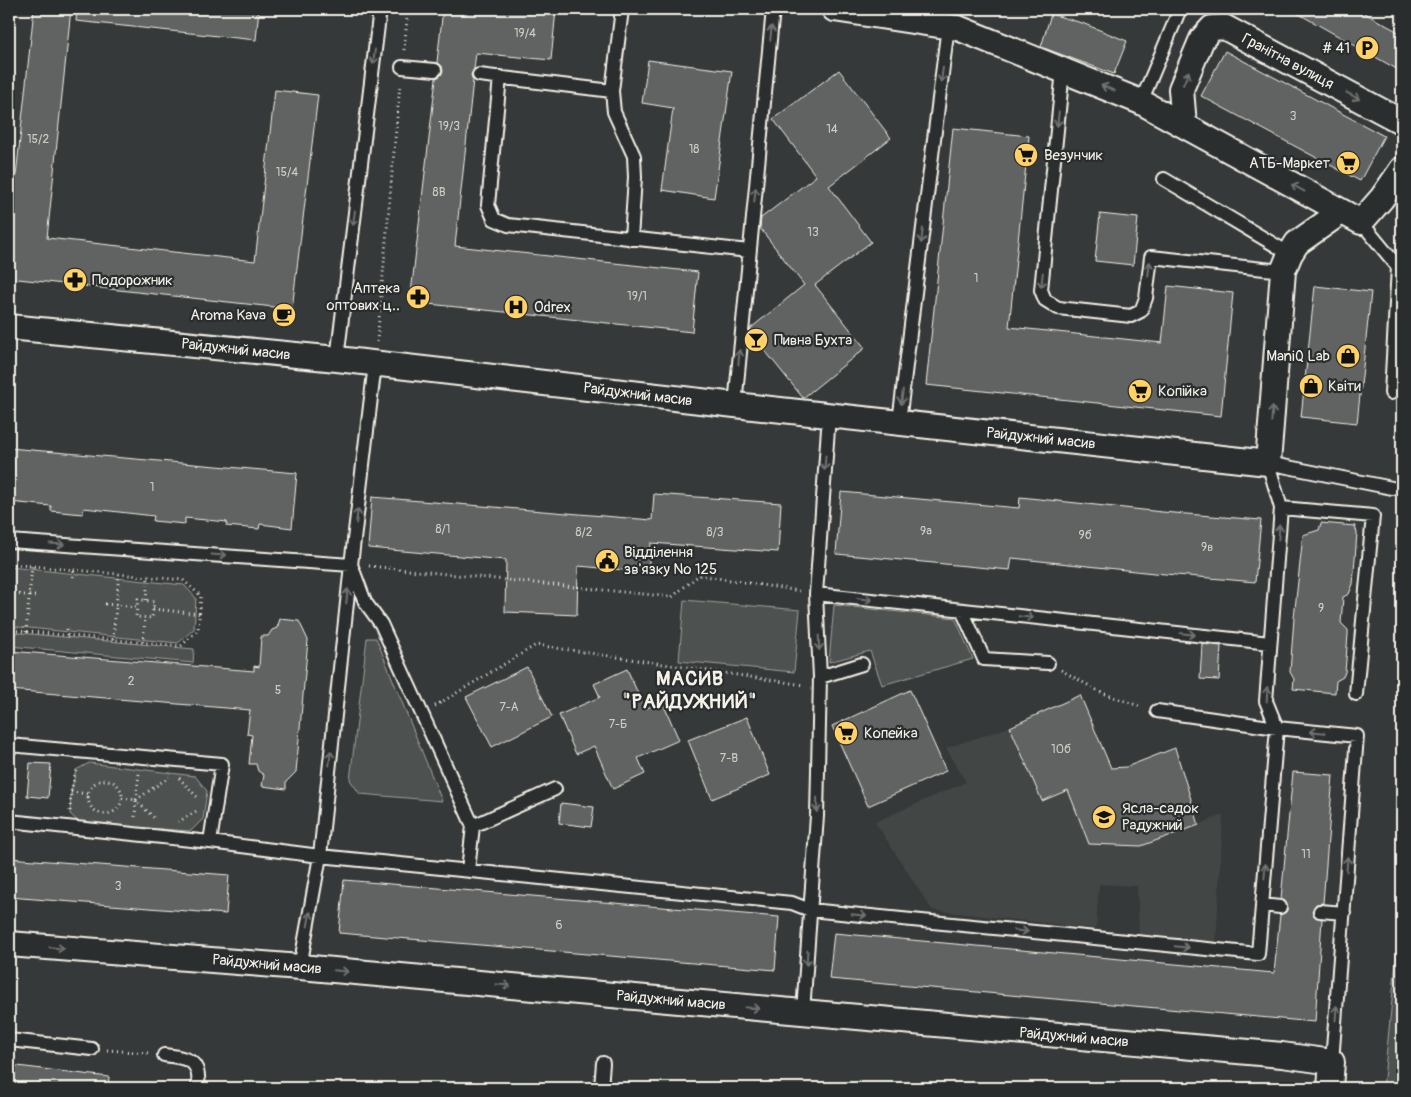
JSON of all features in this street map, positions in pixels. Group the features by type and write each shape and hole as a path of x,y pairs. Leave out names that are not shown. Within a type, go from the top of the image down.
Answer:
{"street":[{"path":"834,9 958,28 1063,70 1141,102 1351,217"},
{"name":"Гранітна вулиця","path":"1184,125 1180,89 1202,39 1212,28 1224,27 1402,122"},
{"path":"1268,463 1286,262 1297,243 1351,217 1382,198 1402,169"},
{"name":"Райдужний масив","path":"9,327 337,359 735,405 1268,463"},
{"name":"Райдужний масив","path":"9,944 300,967 1282,1055 1332,1062"},
{"path":"1330,1088 1332,1062"}],"lane":[{"path":"337,359 380,9"},
{"path":"622,9 612,91 614,112 634,156 635,177 631,239"},
{"path":"735,405 773,9"},
{"path":"1141,102 1180,9"},
{"path":"899,422 948,26"},
{"path":"402,67 435,70"},
{"path":"1063,70 1041,290 1045,300 1058,308 1131,316 1141,311 1146,298 1151,257 1286,262"},
{"path":"479,76 612,91"},
{"path":"500,77 488,206 494,219 508,225 749,251"},
{"path":"1164,179 1286,262"},
{"path":"1351,217 1398,267 1390,393"},
{"path":"300,967 320,856 351,565 375,364"},
{"path":"803,1012 817,816 820,682 816,594 829,415"},
{"path":"9,821 210,842 320,856 792,903 810,910 1258,954 1278,728 1266,701 1281,508 1268,463 1392,488"},
{"path":"1281,508 1373,516 1356,694"},
{"path":"9,541 351,565"},
{"path":"351,565 365,602 381,624 473,826 468,870"},
{"path":"816,594 1270,643"},
{"path":"962,610 984,659 1048,663"},
{"path":"820,682 862,664"},
{"path":"1157,712 1357,736 1332,1062"},
{"path":"9,745 222,764 210,842"},
{"path":"473,826 555,789"},
{"path":"1262,905 1280,907"},
{"path":"1320,910 1344,913"},
{"path":"9,1040 92,1048"},
{"path":"164,1055 182,1058 197,1067 200,1074 198,1088"},
{"path":"600,1088 603,1063"}],"path":[{"path":"375,364 408,9"},
{"path":"9,564 183,580 202,596 198,630 181,646 9,630"},
{"path":"351,565 672,597 699,575 816,594"},
{"path":"26,632 32,566"},
{"path":"73,577 74,570"},
{"path":"113,640 119,574"},
{"path":"146,600 148,576"},
{"path":"9,587 14,594 35,596"},
{"path":"9,599 14,594"},
{"path":"138,599 146,600 154,602 152,618 136,617 138,599"},
{"path":"105,604 137,607"},
{"path":"153,609 200,614"},
{"path":"143,642 144,618"},
{"path":"67,628 67,635"},
{"path":"422,713 536,645 820,682"},
{"path":"1048,663 1102,694 1157,712"},
{"path":"70,814 71,792 76,770 82,766"},
{"path":"134,818 140,769"},
{"path":"166,772 182,774"},
{"path":"136,800 175,773"},
{"path":"173,825 205,806 175,773"},
{"path":"104,780 116,784 122,798 115,810 104,814 97,812 92,807 88,794 96,782 104,780"},
{"path":"71,792 88,794"},
{"path":"122,798 136,800 159,823"},
{"path":"92,1048 164,1055"}],"shaded area":[{"path":"9,567 184,585 196,598 194,629 178,643 9,626"},
{"path":"684,600 800,610 794,672 679,661"},
{"path":"834,605 955,618 973,659 882,685 870,651 829,662"},
{"path":"9,632 194,649 193,663 9,646"},
{"path":"367,638 376,638 442,801 360,794 350,780"},
{"path":"1010,727 1042,801 1113,772 1198,825 1223,815 1216,942 1139,934 1137,886 1099,884 1096,929 932,910 875,822 966,782 946,748"},
{"path":"89,763 195,776 207,791 203,819 191,831 81,824 70,814 71,792 76,770"},
{"path":"1402,902 1402,1088 1383,1088"}],"building":[{"path":"34,9 71,9 47,238 255,261 275,90 318,95 292,309 9,278 9,241"},
{"path":"77,9 259,9 256,40 76,21"},
{"path":"443,9 556,10 551,60 476,53 474,69 471,75 473,80 455,246 698,272 692,332 410,302 436,78 443,71 442,66 437,62"},
{"path":"1290,9 1357,9 1402,34 1402,72"},
{"path":"1051,14 1082,23 1127,41 1114,74 1041,47"},
{"path":"1225,51 1384,136 1360,181 1201,96"},
{"path":"648,60 732,71 714,198 662,190 673,108 642,103"},
{"path":"839,70 891,138 829,186 871,242 815,285 865,348 803,398 750,332 751,328 804,285 760,228 761,218 816,176 773,119"},
{"path":"953,128 1029,136 1009,327 1162,343 1168,286 1233,293 1221,416 926,385"},
{"path":"1100,214 1138,218 1133,265 1095,261"},
{"path":"1315,286 1371,292 1357,423 1301,417"},
{"path":"9,448 297,473 292,528 260,524 259,529 226,526 227,522 185,518 185,524 153,521 154,516 84,508 83,514 51,511 51,506 9,502"},
{"path":"841,492 1019,508 1020,497 1261,520 1255,582 1012,558 1010,570 836,554"},
{"path":"654,494 781,503 778,552 651,543 648,572 578,566 577,615 505,612 506,560 368,548 372,497 652,520"},
{"path":"1321,523 1355,526 1357,533 1353,584 1349,594 1343,597 1341,623 1348,630 1345,672 1343,677 1336,681 1335,693 1293,689 1294,679 1290,672 1303,535 1319,530"},
{"path":"280,619 299,621 308,640 296,772 286,782 286,789 262,786 264,775 258,771 256,764 249,764 252,735 247,734 250,710 9,690 9,651 254,671 254,666 259,667 261,636 268,636 272,630 277,628"},
{"path":"1202,644 1221,646 1219,680 1200,679"},
{"path":"527,667 552,717 492,747 466,697"},
{"path":"627,669 645,709 662,701 679,740 638,758 645,774 613,789 594,746 576,754 559,715 600,697 594,684"},
{"path":"910,690 946,771 868,806 832,726"},
{"path":"1080,695 1111,768 1126,767 1175,748 1199,825 1141,846 1089,844 1068,790 1042,801 1010,727"},
{"path":"747,717 770,775 712,799 688,740"},
{"path":"30,763 51,764 48,798 27,796"},
{"path":"1293,772 1333,775 1323,903 1316,904 1312,911 1315,917 1322,919 1315,1022 829,979 834,933 1274,973 1280,915 1286,912 1288,907 1285,901 1281,899"},
{"path":"561,803 594,807 591,827 559,823"},
{"path":"9,858 229,875 226,914 9,897"},
{"path":"344,880 779,917 775,970 339,933"},
{"path":"9,1065 109,1077 108,1088 9,1088"}],"place":[{"name":"# 41","path":"1367,48"},
{"name":"Везунчик","path":"1026,155"},
{"name":"АТБ-Маркет","path":"1348,163"},
{"name":"Подорожник","path":"75,280"},
{"name":"Аптека оптових ц‥","path":"418,297"},
{"name":"Odrex","path":"516,307"},
{"name":"Aroma Kava","path":"284,315"},
{"name":"Пивна Бухта","path":"756,340"},
{"name":"ManiQ Lab","path":"1348,356"},
{"name":"Квіти","path":"1311,386"},
{"name":"Копійка","path":"1140,391"},
{"name":"Відділення зв'язку № 125","path":"607,561"},
{"name":"Копейка","path":"846,733"},
{"name":"Ясла-садок Радужний","path":"1104,817"}],"district":[{"name":"МАСИВ \"РАЙДУЖНИЙ\"","path":"690,690"}]}
